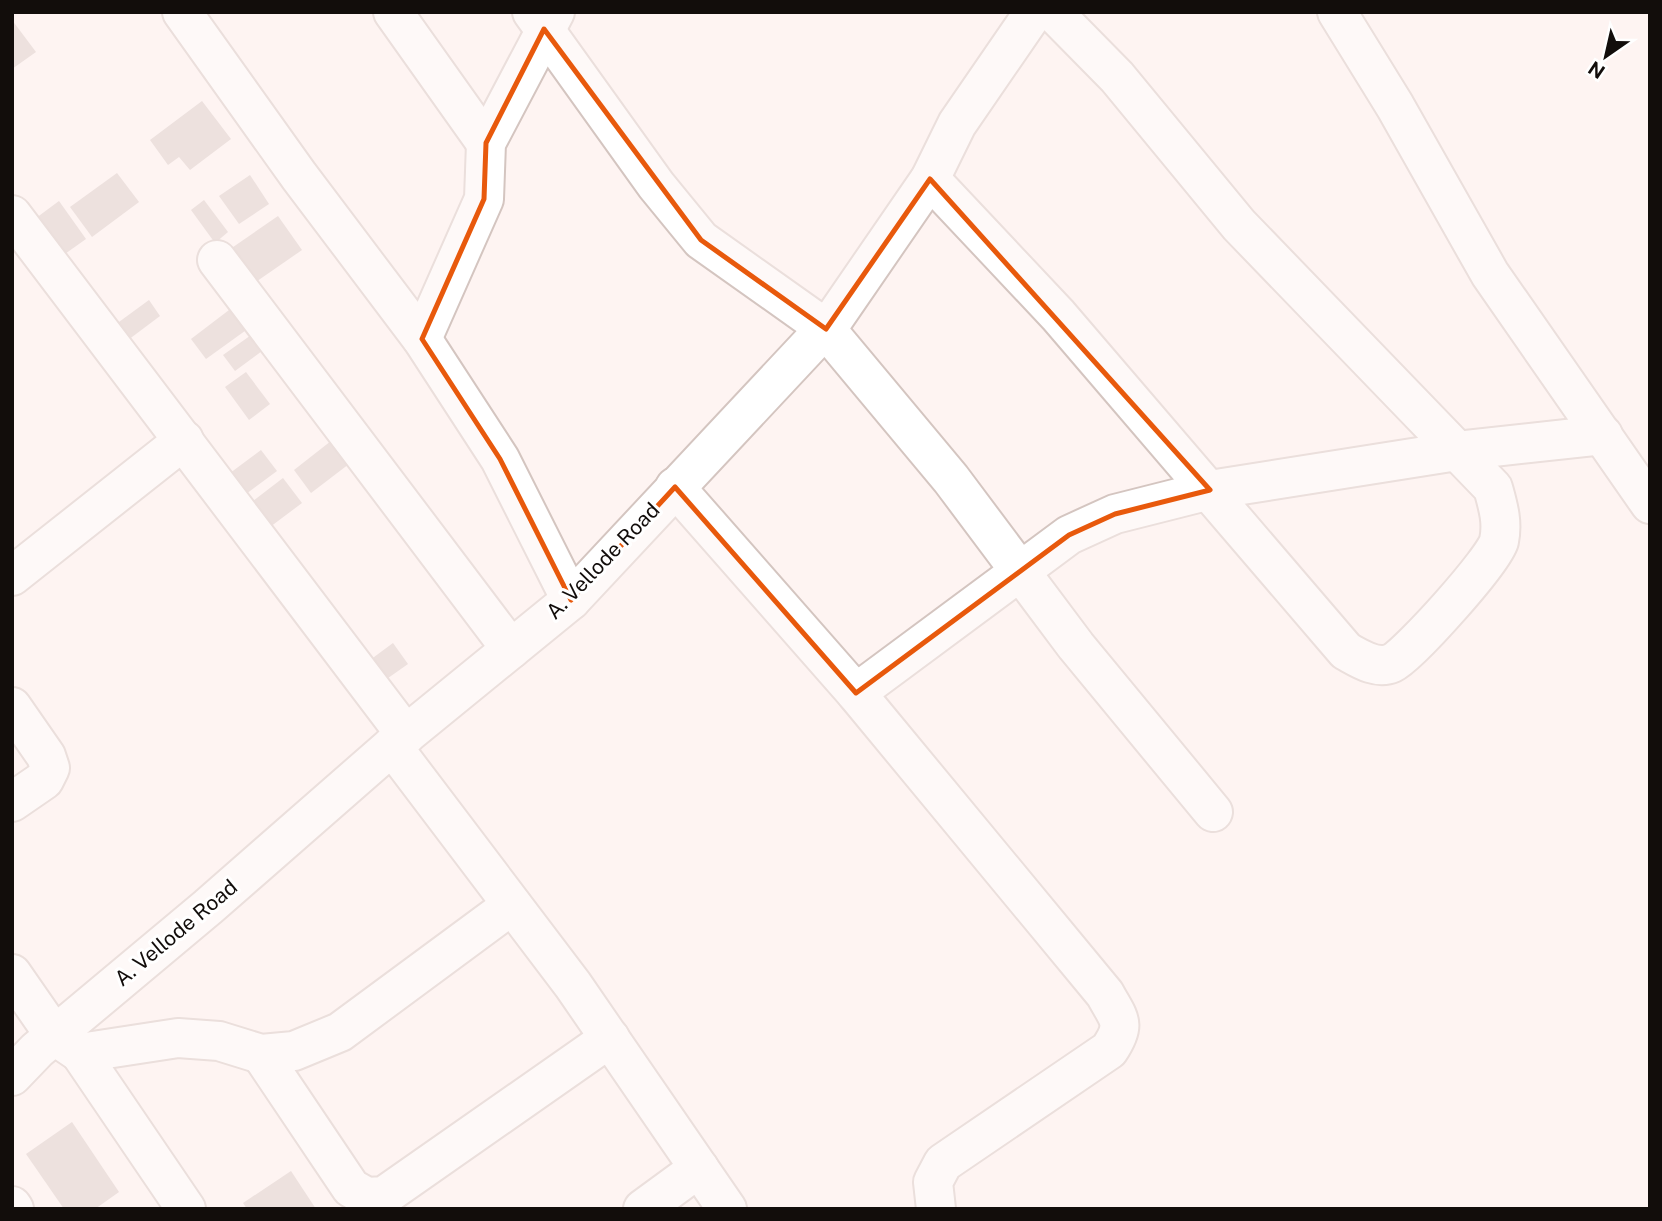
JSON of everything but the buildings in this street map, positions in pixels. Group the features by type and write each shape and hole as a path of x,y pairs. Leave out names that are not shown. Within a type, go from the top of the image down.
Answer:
{"street":[{"path":"182,12 299,176 422,339 500,459 571,600"},
{"path":"393,12 486,143"},
{"name":"A. Vellode Road","path":"12,1076 67,1044 208,907 399,740 571,600 825,328 870,268 930,179 957,124 1034,12"},
{"path":"930,179 1058,315 1346,651 1367,663 1390,664 1410,649 1487,562 1499,544 1501,515 1493,488 1239,225 1117,77 1053,12"},
{"path":"1337,12 1395,106 1490,274 1650,504"},
{"path":"422,339 484,199 486,143 544,18"},
{"path":"544,18 656,185 701,240 825,328 950,479 1076,646 1213,812"},
{"path":"12,215 184,440 399,740 512,905 573,985 727,1209"},
{"path":"217,260 511,649"},
{"path":"856,693 1069,535 1115,514 1210,490 1457,451 1603,435"},
{"path":"12,576 184,440"},
{"path":"675,487 856,693 1105,993 1120,1022 1119,1035 1109,1050 943,1164 933,1182 936,1209"},
{"path":"12,707 46,756 50,768 44,780 12,803"},
{"path":"67,1044 178,1038 219,1041 261,1054 294,1051 340,1032 512,905"},
{"path":"12,974 67,1044 186,1209"},
{"path":"261,1054 351,1188 367,1197 384,1196 610,1038"},
{"path":"643,1209 699,1168"}],"highlighted area":[{"path":"544,29 701,240 826,329 930,179 1210,490 1115,514 1069,535 856,693 675,487 571,600 500,459 422,339 484,199 486,143"}]}
